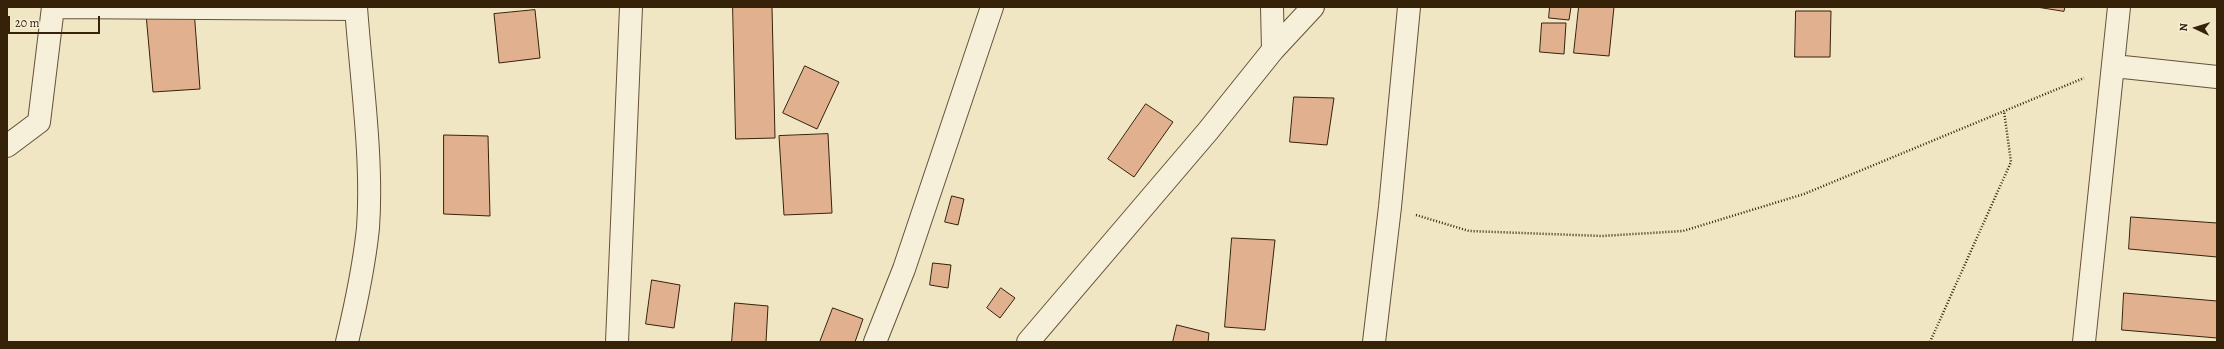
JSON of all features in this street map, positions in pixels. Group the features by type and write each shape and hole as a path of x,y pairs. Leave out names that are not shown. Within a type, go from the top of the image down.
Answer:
{"street":[{"path":"7,146 40,122 53,7 356,8 368,166 368,228 360,289 347,342"},
{"path":"617,342 631,7"},
{"path":"875,342 904,269 992,7"},
{"path":"1272,7 1273,50"},
{"path":"1028,342 1208,131 1273,50 1313,7"},
{"path":"1374,342 1390,208 1409,7"},
{"path":"2084,342 2119,7"},
{"path":"2114,66 2217,77"}],"path":[{"path":"1390,208 1469,231 1602,236 1683,231 1804,194 2114,66"},
{"path":"1930,342 2011,162 2004,111"}],"building":[{"path":"733,7 772,7 775,138 736,139"},
{"path":"1550,7 1571,7 1569,20 1549,18"},
{"path":"1579,7 1614,7 1609,56 1574,53"},
{"path":"2037,7 2065,7 2064,11"},
{"path":"194,10 200,89 153,92 146,14"},
{"path":"535,10 540,58 499,63 494,14"},
{"path":"1796,11 1831,11 1830,57 1795,57"},
{"path":"1542,23 1566,23 1564,54 1540,52"},
{"path":"805,66 839,82 817,129 783,113"},
{"path":"1294,97 1334,98 1327,145 1290,142"},
{"path":"1146,104 1173,122 1134,177 1108,159"},
{"path":"828,134 832,213 784,215 779,136"},
{"path":"444,135 488,136 490,216 444,214"},
{"path":"952,196 964,199 958,225 945,222"},
{"path":"2131,217 2217,223 2217,257 2129,249"},
{"path":"1232,238 1275,240 1265,330 1225,327"},
{"path":"933,263 951,265 948,288 930,285"},
{"path":"652,280 680,285 674,328 646,324"},
{"path":"1001,288 1015,298 1000,318 987,308"},
{"path":"2124,293 2217,301 2217,338 2122,330"},
{"path":"735,303 768,306 766,342 732,342"},
{"path":"833,308 863,319 855,342 820,342"},
{"path":"1177,325 1209,333 1208,342 1173,342"}]}
